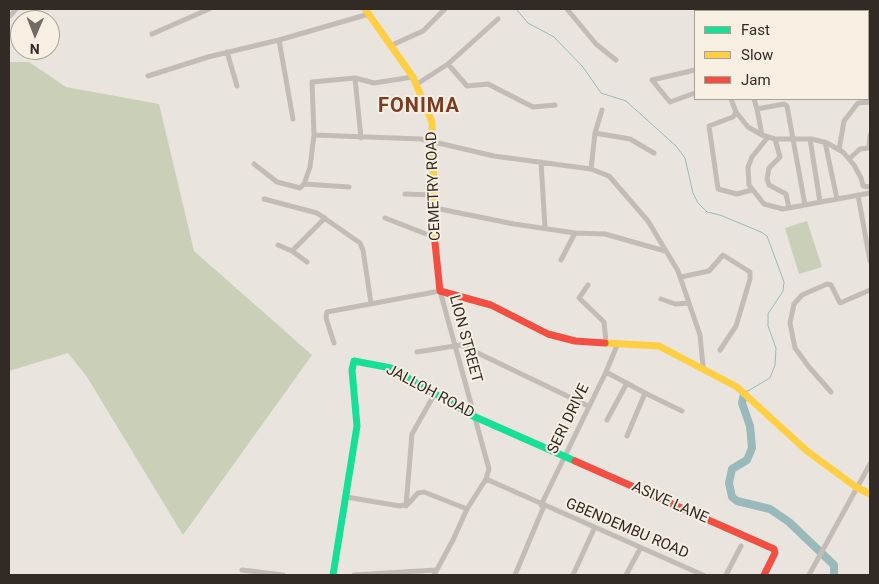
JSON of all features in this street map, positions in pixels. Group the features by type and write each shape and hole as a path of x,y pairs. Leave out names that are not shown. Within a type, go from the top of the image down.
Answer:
{"street":[{"path":"152,34 209,9"},
{"path":"392,45 423,31 445,9"},
{"path":"566,9 596,44 616,60"},
{"path":"148,76 227,52 279,40 367,12"},
{"name":"CEMETRY ROAD","path":"367,12 415,80 430,114 434,142 434,237 440,291"},
{"path":"254,164 277,182 300,188 304,184 310,168 314,135 312,82 355,78 374,83 415,80 448,64 498,19"},
{"path":"279,40 293,118"},
{"path":"227,52 237,86"},
{"path":"448,64 467,86 488,84 533,107 555,105"},
{"path":"694,70 652,80 670,102 694,92"},
{"path":"355,78 361,138"},
{"path":"732,100 736,112 748,127 765,136 826,142 839,150 849,159 861,178 863,186 870,187"},
{"path":"754,100 765,136 752,157 748,167 748,176 752,190 764,204 777,208 789,208 870,193"},
{"path":"839,150 844,122 858,104 870,102"},
{"path":"757,109 784,104 786,106 794,139 805,205"},
{"path":"591,169 595,133 602,110"},
{"path":"736,112 733,116 709,126 718,189 737,194 752,190"},
{"path":"595,133 630,139 654,153"},
{"path":"314,135 420,139 475,152 591,169 609,176 648,220 681,277 700,335 703,366"},
{"path":"849,159 860,149 870,148 870,135"},
{"path":"775,138 780,157 769,168 768,180 770,185 786,194 789,208"},
{"path":"810,139 820,202"},
{"path":"826,142 837,199"},
{"path":"541,162 545,227"},
{"path":"304,184 349,188"},
{"path":"405,194 434,195"},
{"path":"858,195 870,261"},
{"path":"264,198 317,213 360,243 363,250 371,302"},
{"path":"435,208 514,224 545,227 575,233 605,234 665,251"},
{"path":"292,251 324,218"},
{"path":"384,218 434,237"},
{"path":"561,260 575,233"},
{"path":"278,245 292,251 307,262"},
{"path":"681,277 709,271 723,255 750,272 750,279 736,326 720,350"},
{"path":"831,392 809,367 796,348 790,323 794,304 802,295 827,284 831,286 840,302 870,290"},
{"path":"588,285 579,298 604,322 606,342"},
{"path":"334,343 326,318 327,312 371,302 440,291 491,305 548,334 575,341 659,346 703,366 747,394 807,451 856,487 870,494"},
{"name":"LION STREET","path":"440,291 453,345 486,455 489,469 486,479"},
{"path":"661,299 675,304 689,303"},
{"name":"SERI DRIVE","path":"515,575 542,505 618,343"},
{"path":"417,352 453,345 472,349 588,406"},
{"name":"JALLOH ROAD","path":"333,575 358,426 352,370 354,361 386,366 473,416 564,456"},
{"path":"606,372 682,412"},
{"path":"607,420 627,383"},
{"path":"627,436 645,393"},
{"path":"406,506 412,434 434,395"},
{"name":"ASIVE LANE","path":"564,456 775,551 764,575"},
{"path":"808,575 870,464"},
{"path":"354,575 435,573 467,509 486,479"},
{"name":"GBENDEMBU ROAD","path":"486,479 594,529 703,575"},
{"path":"406,506 418,492 424,492 467,509"},
{"path":"346,498 406,506"},
{"path":"572,575 594,529"},
{"path":"726,575 741,546"},
{"path":"626,575 640,549"},
{"path":"242,570 284,575"}],"green space":[{"path":"9,62 29,62 66,87 159,104 194,251 312,355 183,535 87,377 68,353 9,371"},
{"path":"807,221 822,267 799,274 785,228"}],"waterway":[{"path":"516,9 528,23 554,37 583,67 601,93 626,101 676,146 685,158 693,193 698,203 707,212 720,215 767,236 784,282 783,291 768,314 768,326 776,348 775,365 770,378 746,392"},
{"path":"744,394 742,403 750,426 752,448 747,460 732,469 729,483 732,497 737,501 770,509 789,522 834,565 834,575"}],"traffic: fast":[{"path":"333,575 357,426 352,370 354,361 391,368 473,416 575,461"}],"traffic: slow":[{"path":"365,9 413,77 432,122 435,243"},
{"path":"605,343 659,346 737,387 807,451 856,487 870,494"}],"traffic: jam":[{"path":"435,243 440,291 491,305 548,334 575,341 605,343"},
{"path":"575,461 774,549 775,553 764,575"}],"district":[{"name":"FONIMA","path":"419,107"}]}
